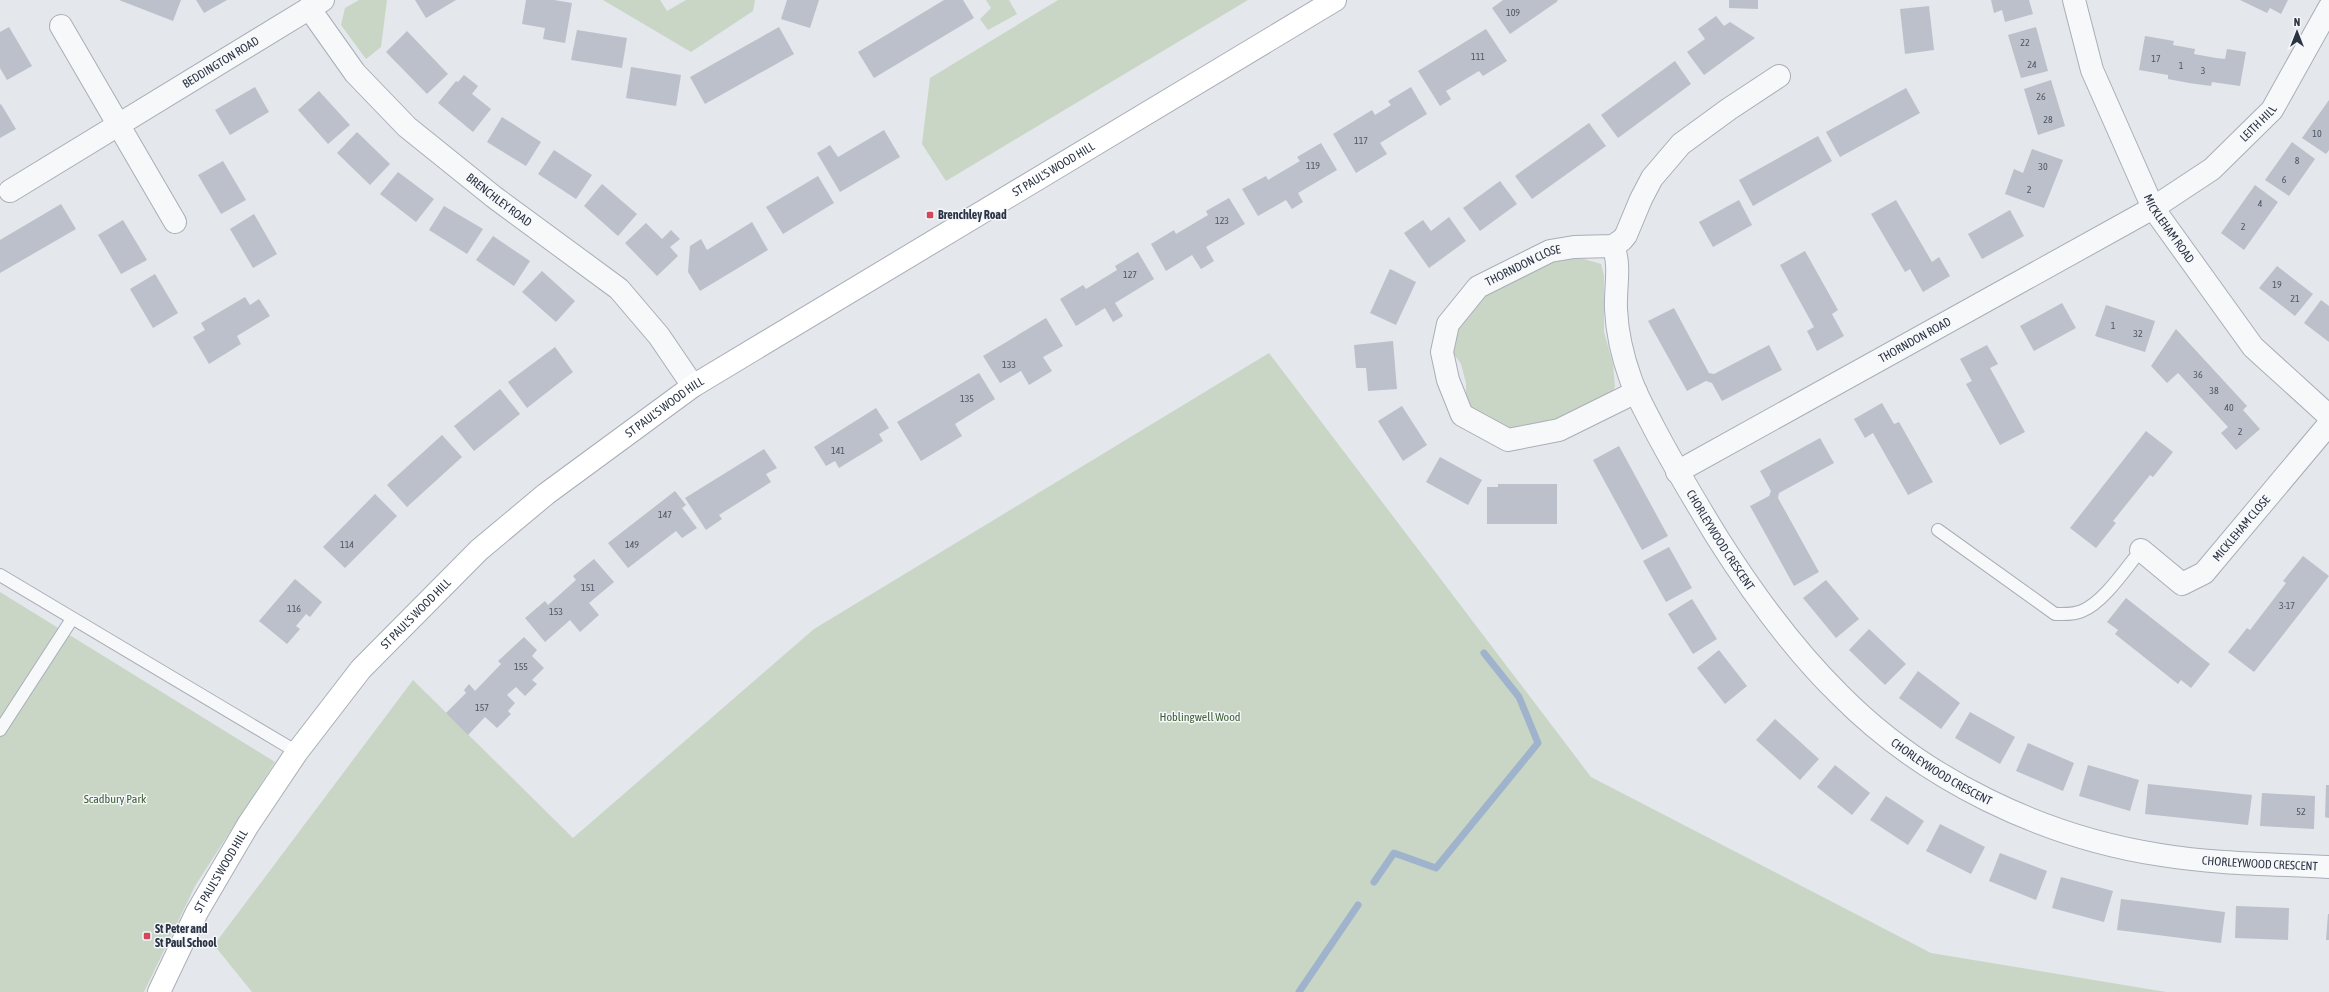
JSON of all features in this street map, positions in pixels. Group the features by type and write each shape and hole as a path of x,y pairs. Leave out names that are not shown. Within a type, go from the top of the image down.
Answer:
{"street":[{"name":"ST PAUL'S WOOD HILL","path":"159,992 197,912 248,825 297,752 361,669 419,608 478,550 546,494 693,386 1335,0"},
{"name":"MICKLEHAM ROAD","path":"2074,0 2092,70 2154,208 2253,347 2329,416"},
{"name":"BRENCHLEY ROAD","path":"316,4 355,73 407,127 494,197 619,290 659,336 693,386"},
{"name":"BEDDINGTON ROAD","path":"10,191 119,126 316,4"},
{"name":"LEITH HILL","path":"2154,208 2212,169 2272,110 2329,8"},
{"path":"61,26 175,222"},
{"path":"1677,472 1636,392 1626,366 1617,322 1617,259 1613,246 1626,235 1640,198 1652,178 1682,144 1729,109 1779,76"},
{"name":"THORNDON ROAD","path":"1677,472 2154,208"},
{"name":"THORNDON CLOSE","path":"1613,246 1574,247 1550,251 1478,287 1448,324 1442,352 1448,380 1462,415 1508,440 1559,430 1636,392"},
{"name":"MICKLEHAM CLOSE","path":"2141,550 2182,584 2204,573 2329,424"},
{"name":"CHORLEYWOOD CRESCENT","path":"1677,472 1747,584 1776,623 1811,665 1842,697 1876,727 1898,745 1945,775 1981,796 2038,822 2114,845 2162,856 2329,867"}],"lane":[{"path":"1938,530 2055,614 2069,614 2084,610 2103,595 2141,550"},
{"path":"0,575 297,752"},
{"path":"0,730 72,619"}],"green space":[{"path":"359,0 387,0 381,47 366,59 341,25 345,8"},
{"path":"603,0 660,0 667,11 686,0 755,0 753,11 691,52"},
{"path":"986,0 1009,0 1017,14 988,30 980,19 991,8"},
{"path":"1058,0 1248,0 946,181 922,144 930,78"},
{"path":"1568,259 1584,259 1601,264 1604,275 1604,332 1613,364 1615,387 1608,399 1546,424 1512,432 1484,421 1466,404 1466,383 1461,364 1451,350 1452,338 1485,292 1520,269"},
{"name":"Hoblingwell Wood","path":"1269,353 1591,777 1931,953 2166,992 252,992 214,945 413,680 573,838 814,629"},
{"name":"Scadbury Park","path":"0,592 275,762 195,886 144,992 0,992"}],"building":[{"path":"119,0 181,0 173,21"},
{"path":"196,0 227,0 204,13"},
{"path":"415,0 456,0 426,18"},
{"path":"526,0 554,0 572,3 565,43 543,39 545,28 522,24"},
{"path":"787,0 819,0 810,28 781,19"},
{"path":"944,0 963,0 974,18 874,78 858,52"},
{"path":"1503,0 1558,1 1510,34 1492,8"},
{"path":"1729,0 1758,0 1758,9 1729,8"},
{"path":"1991,0 2029,0 2033,14 2005,22 2002,10 1994,13"},
{"path":"2240,0 2288,0 2281,14 2270,8 2267,13"},
{"path":"1929,6 1934,50 1905,54 1900,9"},
{"path":"1716,16 1724,26 1730,22 1755,38 1704,75 1687,52 1705,39 1698,29"},
{"path":"9,27 32,66 7,80 0,68 0,32"},
{"path":"779,27 794,54 705,104 690,77"},
{"path":"2036,27 2048,71 2021,78 2008,35"},
{"path":"1486,29 1507,61 1483,76 1479,71 1446,91 1451,99 1440,106 1418,71"},
{"path":"577,30 627,38 622,68 571,60"},
{"path":"407,31 448,74 427,94 386,52"},
{"path":"2145,36 2174,41 2173,45 2195,49 2194,54 2216,58 2225,59 2227,49 2246,52 2240,86 2212,82 2211,86 2189,83 2168,79 2168,75 2139,70"},
{"path":"1675,61 1691,84 1618,138 1601,115"},
{"path":"631,67 681,75 676,106 626,98"},
{"path":"464,75 478,86 472,94 491,109 473,132 438,103 456,81 458,82"},
{"path":"2051,80 2065,126 2038,135 2024,89"},
{"path":"255,87 269,112 230,135 215,110"},
{"path":"1411,87 1427,114 1380,143 1387,154 1356,173 1333,134 1372,110 1375,115 1391,105 1388,101"},
{"path":"1906,88 1920,113 1840,157 1826,132"},
{"path":"319,91 350,125 328,144 298,110"},
{"path":"2329,100 2329,150 2326,154 2302,138"},
{"path":"1,104 16,129 0,138 0,105"},
{"path":"502,117 541,142 526,166 487,142"},
{"path":"1589,123 1606,146 1532,199 1515,176"},
{"path":"884,130 900,157 840,192 817,153 830,145 838,157"},
{"path":"357,132 390,164 370,185 337,153"},
{"path":"1818,136 1832,161 1753,206 1739,180"},
{"path":"2292,142 2315,159 2289,196 2265,180"},
{"path":"1321,143 1337,170 1298,193 1303,202 1292,209 1286,200 1258,216 1242,189 1266,176 1268,180 1300,161 1297,157"},
{"path":"2032,149 2063,160 2044,208 2005,194 2014,169 2023,173"},
{"path":"554,150 592,175 576,199 538,174"},
{"path":"223,161 246,200 221,214 198,175"},
{"path":"398,172 434,199 416,222 380,194"},
{"path":"818,176 834,203 783,234 766,207"},
{"path":"1500,181 1517,204 1480,231 1463,208"},
{"path":"602,184 637,214 618,236 584,206"},
{"path":"2255,185 2278,202 2244,250 2221,233"},
{"path":"1229,198 1245,224 1206,247 1214,261 1201,269 1192,255 1166,271 1151,244 1174,230 1176,234 1208,215 1206,211"},
{"path":"1739,200 1752,225 1713,247 1699,222"},
{"path":"1896,200 1932,262 1939,257 1950,276 1923,292 1910,269 1905,272 1871,214"},
{"path":"61,204 76,229 0,273 0,240"},
{"path":"444,206 483,229 467,254 429,230"},
{"path":"2010,210 2024,236 1982,259 1968,234"},
{"path":"254,214 277,254 253,268 230,229"},
{"path":"1449,217 1466,241 1429,268 1404,233 1423,220 1431,231"},
{"path":"123,220 147,260 121,274 98,235"},
{"path":"752,222 768,250 700,291 688,272 690,246 701,239 707,250"},
{"path":"646,223 662,239 671,230 680,239 670,247 678,256 657,276 625,243"},
{"path":"493,236 530,261 514,286 476,260"},
{"path":"1805,251 1838,310 1832,314 1844,336 1817,351 1807,331 1814,327 1780,265"},
{"path":"1138,252 1154,279 1115,303 1123,316 1113,322 1105,308 1076,326 1060,299 1083,285 1086,289 1117,270 1115,266"},
{"path":"2277,266 2313,294 2295,316 2259,288"},
{"path":"1390,269 1416,282 1396,325 1370,313"},
{"path":"542,271 575,301 556,322 522,292"},
{"path":"155,274 178,313 153,328 130,289"},
{"path":"245,297 250,305 259,299 270,316 237,336 241,344 209,364 193,337 205,330 201,323"},
{"path":"2321,300 2329,306 2329,342 2304,323"},
{"path":"2062,303 2076,328 2034,351 2020,326"},
{"path":"2106,305 2155,321 2145,352 2095,336"},
{"path":"1674,308 1709,373 1714,374 1769,345 1782,370 1722,401 1712,383 1706,381 1687,391 1648,321"},
{"path":"1046,318 1063,346 1043,357 1052,371 1029,385 1021,371 1000,383 983,356"},
{"path":"2176,329 2247,406 2243,410 2260,429 2236,450 2221,433 2228,427 2178,373 2167,383 2151,366"},
{"path":"1393,341 1397,389 1368,391 1366,368 1356,368 1354,345"},
{"path":"1987,345 1998,364 1990,368 2025,432 2000,445 1966,384 1972,381 1960,359"},
{"path":"555,347 573,372 527,408 508,382"},
{"path":"979,373 995,399 955,424 962,436 921,461 897,422"},
{"path":"500,389 520,414 474,451 454,426"},
{"path":"1882,403 1894,424 1899,422 1933,482 1908,495 1873,433 1865,438 1854,419"},
{"path":"1402,406 1427,445 1403,461 1378,421"},
{"path":"876,408 889,428 879,434 883,441 839,468 835,461 826,466 814,447"},
{"path":"2146,431 2173,452 2153,477 2150,475 2113,521 2116,523 2096,548 2070,528"},
{"path":"442,435 462,457 407,507 387,485"},
{"path":"1820,438 1834,463 1779,493 1778,498 1819,572 1794,586 1750,506 1769,496 1771,491 1760,471"},
{"path":"1619,446 1668,536 1642,550 1593,460"},
{"path":"764,449 777,468 766,474 771,482 719,515 722,519 706,530 685,498"},
{"path":"1440,457 1482,480 1468,505 1426,482"},
{"path":"1498,484 1557,484 1557,524 1487,524 1487,487 1498,487"},
{"path":"675,491 686,505 682,508 697,528 682,538 676,531 628,568 608,543"},
{"path":"375,494 397,516 345,568 323,547"},
{"path":"1669,547 1692,588 1666,602 1643,561"},
{"path":"2303,556 2329,576 2254,672 2228,652 2247,628 2250,630 2286,583 2283,581"},
{"path":"594,559 614,582 589,603 599,615 580,632 570,620 545,642 525,618 545,601 548,605 576,580 573,576"},
{"path":"295,579 322,602 310,617 306,614 296,626 300,629 287,644 259,621"},
{"path":"1826,580 1859,619 1836,638 1803,598"},
{"path":"2126,598 2210,664 2191,688 2181,680 2178,684 2115,634 2118,630 2107,622"},
{"path":"1692,599 1717,639 1693,654 1668,614"},
{"path":"1869,629 1906,664 1885,685 1849,650"},
{"path":"524,637 537,650 532,656 544,668 532,680 537,684 525,696 516,687 507,695 515,703 508,711 511,714 497,728 485,717 468,735 446,713 466,693 464,690 469,684 475,691 501,664 498,661"},
{"path":"1719,650 1747,686 1725,704 1697,668"},
{"path":"1918,671 1960,703 1941,729 1899,698"},
{"path":"1970,712 2015,737 2000,764 1955,738"},
{"path":"1775,719 1819,759 1800,780 1756,740"},
{"path":"2028,743 2074,763 2063,791 2016,771"},
{"path":"1835,765 1870,793 1852,815 1817,787"},
{"path":"2088,765 2139,780 2130,811 2079,796"},
{"path":"2148,784 2252,795 2248,825 2145,814"},
{"path":"2326,785 2329,785 2329,818 2325,817"},
{"path":"2262,793 2315,796 2314,829 2260,826"},
{"path":"1886,796 1924,821 1908,845 1870,820"},
{"path":"1940,824 1985,847 1971,874 1926,851"},
{"path":"2000,853 2047,871 2036,900 1989,881"},
{"path":"2061,877 2113,891 2104,922 2052,908"},
{"path":"2121,899 2225,912 2221,943 2117,930"},
{"path":"2236,906 2289,908 2288,940 2235,938"},
{"path":"2328,914 2329,940 2326,940"}],"waterway":[{"path":"1374,882 1394,853 1436,868 1538,743 1519,697 1484,653"},
{"path":"1299,992 1358,905"}],"place":[{"name":"Brenchley Road","path":"930,215"},
{"name":"St Peter and St Paul School","path":"147,936"}]}
